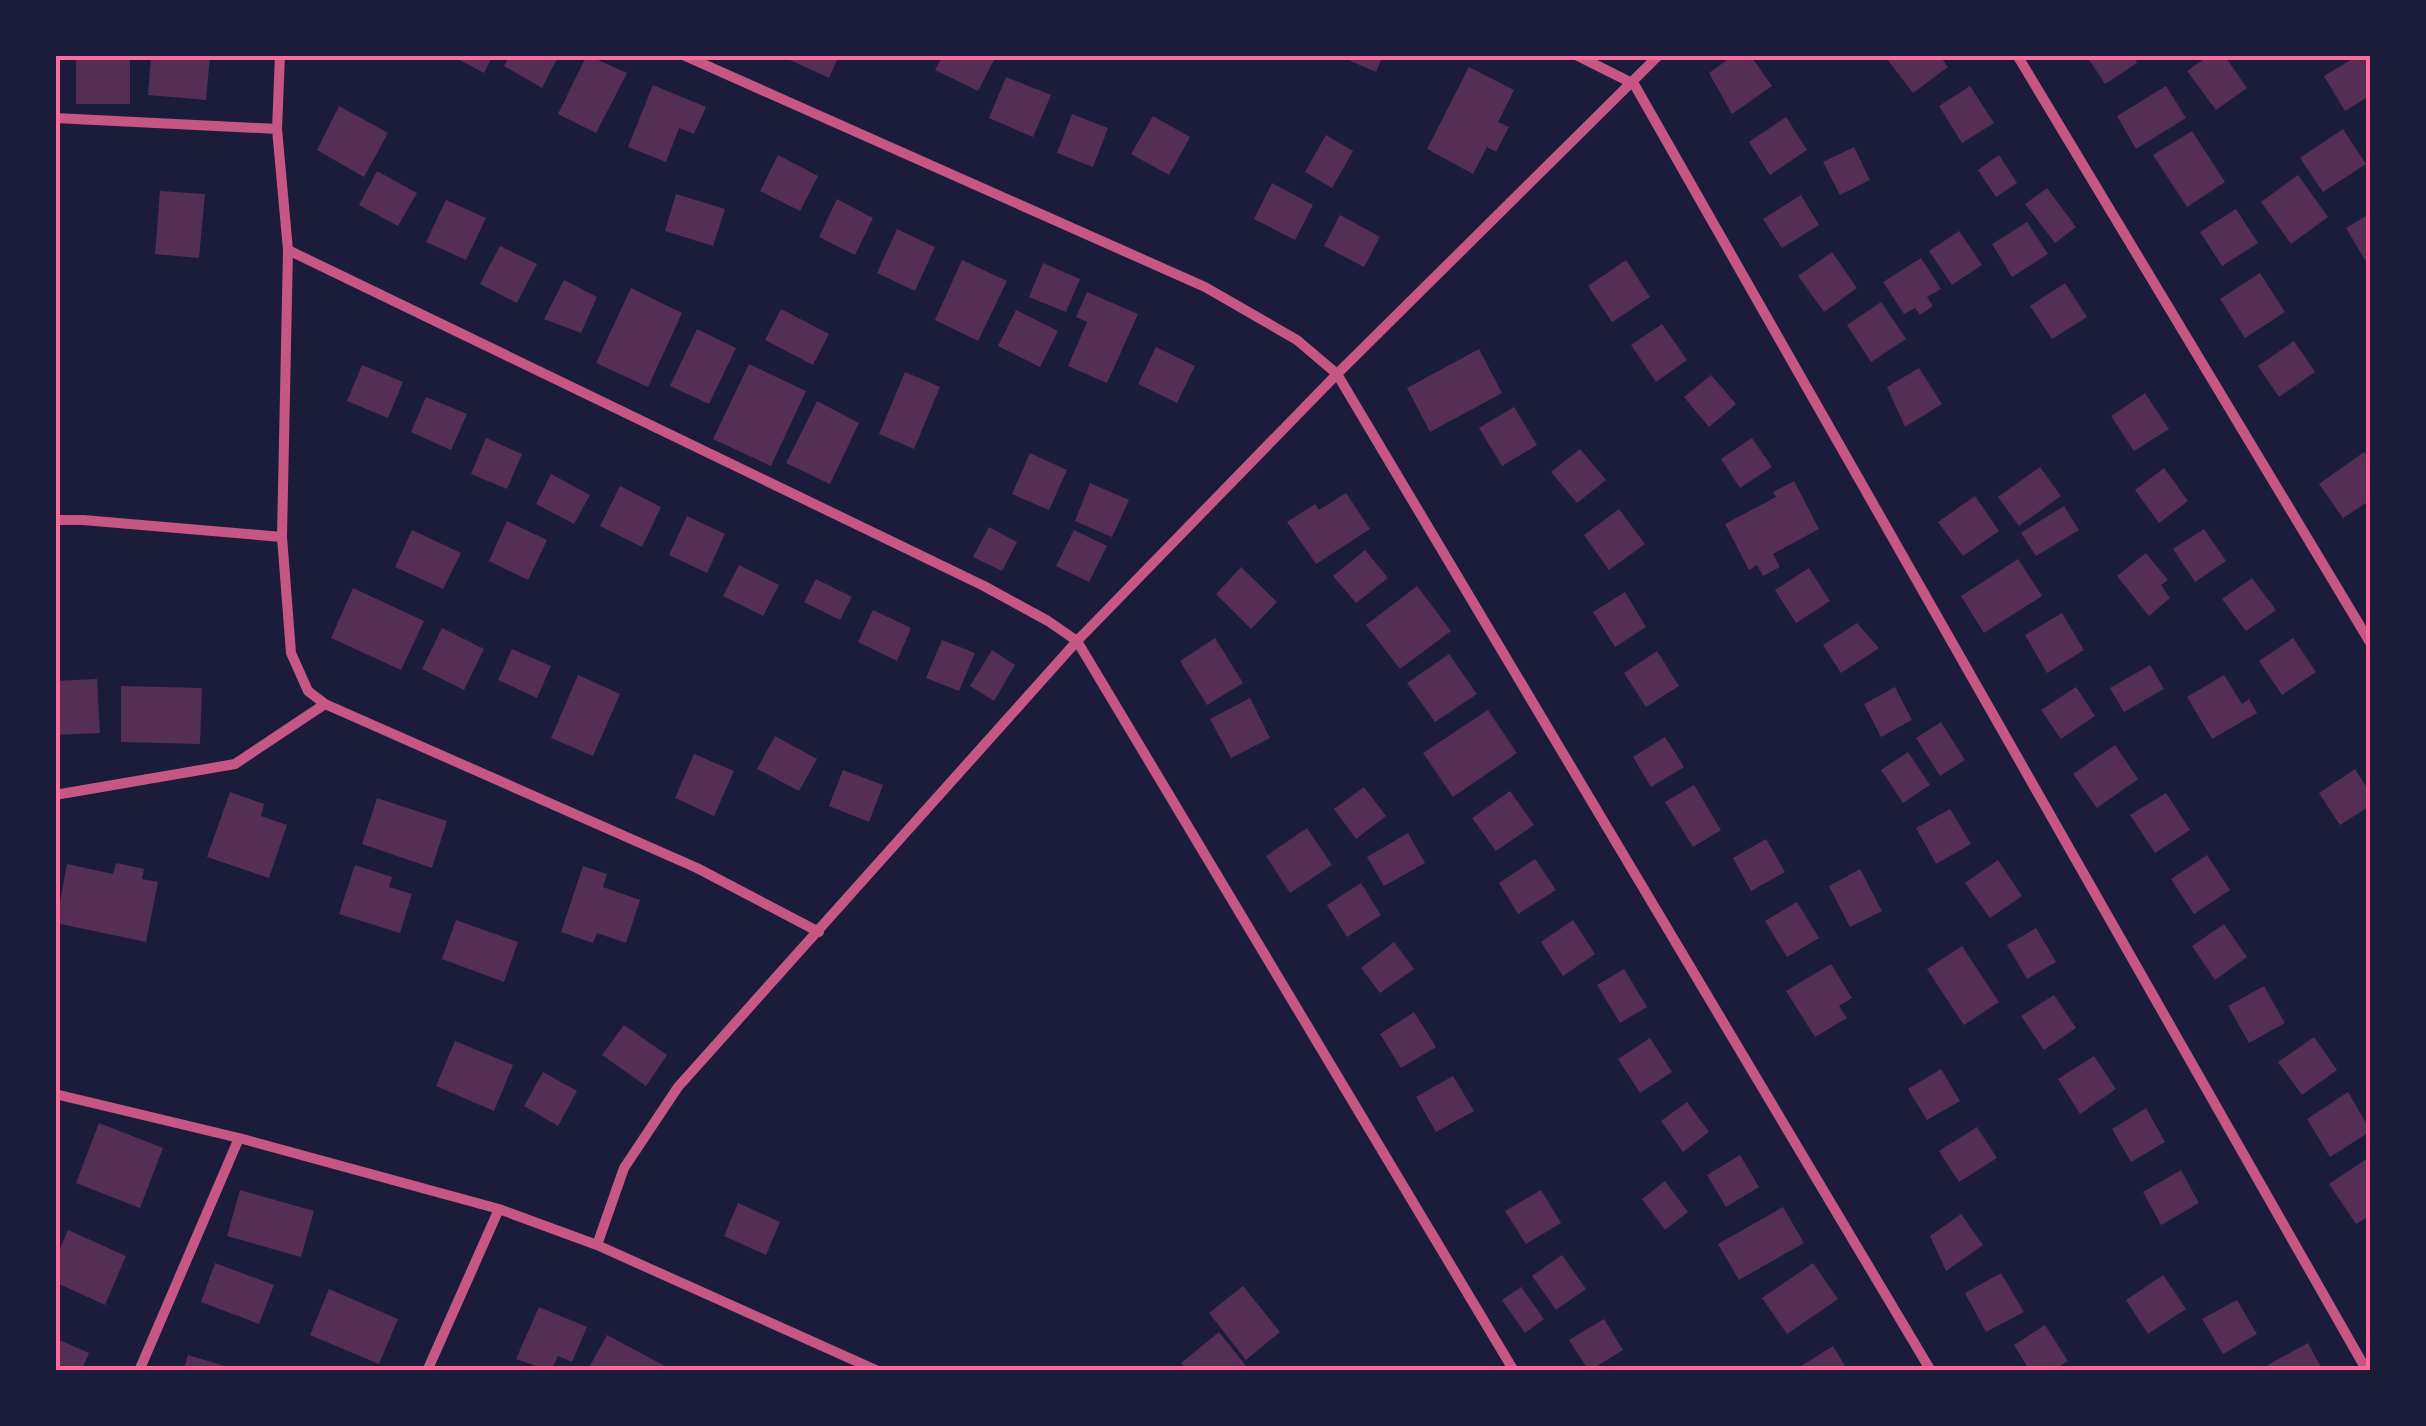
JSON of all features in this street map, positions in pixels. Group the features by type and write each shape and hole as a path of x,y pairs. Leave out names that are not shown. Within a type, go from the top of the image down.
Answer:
{"street":[{"path":"280,55 277,129 288,250 282,537 292,654 308,691 324,704 697,868 819,932"},
{"path":"683,55 1205,287 1298,340 1337,374 1931,1371"},
{"path":"1576,55 1634,84 2367,1371"},
{"path":"597,1245 624,1168 678,1087 1076,641 1337,374 1660,55"},
{"path":"2016,55 2371,644"},
{"path":"55,118 277,129"},
{"path":"288,250 984,586 1076,641 1514,1371"},
{"path":"55,520 282,537"},
{"path":"55,795 235,764 324,704"},
{"path":"55,1094 239,1138 499,1210 597,1245 878,1371"},
{"path":"138,1371 239,1138"},
{"path":"428,1371 499,1210"}],"building":[{"path":"76,55 130,55 130,104 76,104"},
{"path":"151,55 210,55 206,100 148,95"},
{"path":"450,55 493,55 484,73"},
{"path":"510,55 559,55 542,88 504,66"},
{"path":"587,55 627,73 596,133 558,114"},
{"path":"792,55 839,55 829,78 790,60"},
{"path":"943,55 995,58 978,91 935,70"},
{"path":"1337,55 1383,55 1376,72"},
{"path":"1734,55 1750,55 1772,86 1732,114 1709,73"},
{"path":"1893,55 1939,55 1948,67 1913,93 1887,59"},
{"path":"2086,55 2132,55 2137,63 2105,84"},
{"path":"2210,55 2224,55 2247,88 2216,110 2187,71"},
{"path":"2359,55 2371,55 2371,95 2345,111 2324,76"},
{"path":"1469,67 1514,90 1498,122 1509,127 1496,152 1487,147 1473,174 1427,149"},
{"path":"1006,77 1051,95 1033,137 989,118"},
{"path":"653,85 706,107 694,134 679,128 666,162 628,147"},
{"path":"1970,86 1994,123 1962,143 1939,106"},
{"path":"2166,86 2186,118 2136,149 2117,116"},
{"path":"339,106 388,133 364,177 317,150"},
{"path":"1072,114 1108,128 1093,167 1057,153"},
{"path":"1153,116 1190,137 1169,175 1131,154"},
{"path":"1786,117 1807,150 1770,175 1749,142"},
{"path":"2343,129 2366,164 2323,192 2300,158"},
{"path":"2192,131 2225,182 2187,207 2153,155"},
{"path":"1326,135 1353,151 1332,188 1305,172"},
{"path":"1854,147 1870,180 1840,195 1823,162"},
{"path":"778,155 818,176 800,211 760,191"},
{"path":"1999,155 2017,183 1996,197 1978,170"},
{"path":"377,171 417,193 398,226 359,205"},
{"path":"2298,175 2328,217 2291,244 2261,202"},
{"path":"1272,183 1313,205 1295,240 1254,219"},
{"path":"2047,188 2076,227 2055,243 2025,204"},
{"path":"160,191 205,194 199,258 155,254"},
{"path":"676,194 725,209 713,246 665,231"},
{"path":"1801,195 1819,225 1782,248 1763,219"},
{"path":"837,199 873,218 855,255 819,237"},
{"path":"446,200 486,218 466,260 426,242"},
{"path":"2236,209 2258,243 2222,266 2200,232"},
{"path":"2371,213 2371,270 2346,228"},
{"path":"1340,215 1380,237 1364,267 1324,246"},
{"path":"2027,222 2048,254 2012,277 1992,244"},
{"path":"897,229 935,247 915,291 877,273"},
{"path":"1959,231 1982,265 1952,285 1929,251"},
{"path":"500,246 537,264 517,303 480,284"},
{"path":"1832,252 1857,288 1824,312 1798,276"},
{"path":"1921,258 1941,289 1927,297 1933,306 1920,315 1915,308 1904,314 1883,282"},
{"path":"962,260 1007,281 978,341 935,320"},
{"path":"1626,260 1650,297 1612,322 1588,286"},
{"path":"1043,263 1080,279 1066,312 1029,297"},
{"path":"2260,273 2285,312 2245,338 2220,299"},
{"path":"564,280 597,297 581,333 544,319"},
{"path":"2065,283 2087,317 2052,339 2030,306"},
{"path":"631,288 682,313 648,387 596,363"},
{"path":"1087,292 1138,314 1107,383 1068,366 1087,322 1076,317"},
{"path":"1881,302 1906,339 1871,362 1847,325"},
{"path":"781,309 829,334 813,365 765,340"},
{"path":"1016,310 1058,331 1040,367 998,346"},
{"path":"1662,324 1687,360 1656,382 1631,345"},
{"path":"697,329 736,348 709,404 670,386"},
{"path":"2294,341 2315,372 2279,397 2258,366"},
{"path":"1156,347 1195,366 1177,403 1138,384"},
{"path":"1479,349 1502,393 1430,432 1407,388"},
{"path":"749,364 806,391 771,466 713,439"},
{"path":"362,365 403,382 388,418 347,401"},
{"path":"1919,368 1942,404 1905,427 1887,387"},
{"path":"905,372 940,387 914,449 879,434"},
{"path":"1711,375 1736,404 1709,427 1684,397"},
{"path":"2145,393 2169,429 2134,451 2111,416"},
{"path":"426,397 467,414 451,450 411,432"},
{"path":"817,401 859,423 830,484 786,463"},
{"path":"1514,407 1537,445 1502,466 1479,428"},
{"path":"486,438 522,454 507,489 471,474"},
{"path":"1752,438 1772,467 1740,488 1721,459"},
{"path":"1580,449 1606,480 1577,503 1551,472"},
{"path":"2364,452 2371,462 2371,500 2343,518 2319,484"},
{"path":"1030,453 1067,470 1049,510 1012,494"},
{"path":"2040,467 2061,496 2019,526 1998,497"},
{"path":"2164,468 2188,501 2159,523 2135,490"},
{"path":"551,474 590,495 574,524 536,504"},
{"path":"1794,481 1819,529 1773,554 1780,567 1763,576 1757,565 1749,570 1725,524 1776,497 1773,492"},
{"path":"1090,483 1129,500 1112,537 1075,521"},
{"path":"620,486 661,507 642,547 600,526"},
{"path":"1346,493 1370,529 1316,564 1287,522 1315,504 1319,510"},
{"path":"1975,496 1999,531 1963,556 1938,522"},
{"path":"2064,506 2079,530 2036,556 2021,533"},
{"path":"1619,509 1645,544 1609,570 1584,535"},
{"path":"687,516 725,534 707,573 669,555"},
{"path":"507,521 547,540 528,580 489,561"},
{"path":"989,527 1017,542 1002,571 973,557"},
{"path":"2204,529 2226,561 2195,582 2173,549"},
{"path":"412,530 461,553 443,589 395,567"},
{"path":"1074,530 1107,546 1089,582 1056,566"},
{"path":"1365,550 1388,578 1356,603 1333,576"},
{"path":"2146,553 2168,580 2161,585 2170,598 2149,616 2117,576"},
{"path":"2018,559 2042,596 1984,633 1961,596"},
{"path":"739,565 779,585 763,616 723,596"},
{"path":"1241,567 1277,602 1251,629 1216,594"},
{"path":"1809,568 1830,601 1796,623 1775,590"},
{"path":"2252,578 2276,610 2246,631 2222,599"},
{"path":"816,579 852,597 840,620 804,602"},
{"path":"1417,586 1451,631 1400,669 1366,625"},
{"path":"353,588 424,621 401,670 331,638"},
{"path":"1625,592 1646,627 1615,647 1593,612"},
{"path":"873,610 911,628 897,661 858,642"},
{"path":"2062,613 2084,650 2047,673 2025,635"},
{"path":"1857,623 1879,648 1841,673 1823,645"},
{"path":"442,628 484,649 464,690 422,669"},
{"path":"1215,638 1243,683 1207,705 1180,661"},
{"path":"2293,638 2316,672 2282,695 2259,661"},
{"path":"942,640 975,653 959,691 926,678"},
{"path":"512,649 551,666 537,698 498,680"},
{"path":"992,650 1015,665 994,701 970,686"},
{"path":"1657,651 1679,686 1646,707 1624,673"},
{"path":"1449,654 1477,694 1435,722 1407,683"},
{"path":"2150,665 2164,689 2124,712 2110,688"},
{"path":"578,675 620,694 593,756 551,738"},
{"path":"2224,675 2242,704 2249,699 2257,713 2212,739 2187,697"},
{"path":"97,679 100,733 55,735 55,681"},
{"path":"121,686 202,688 200,744 121,742"},
{"path":"1895,687 1912,720 1881,737 1864,704"},
{"path":"2076,687 2095,716 2061,739 2041,710"},
{"path":"1250,698 1270,738 1231,758 1210,719"},
{"path":"1488,710 1517,753 1453,797 1423,753"},
{"path":"1941,722 1965,760 1940,776 1916,738"},
{"path":"775,736 817,759 799,791 757,769"},
{"path":"1665,737 1684,767 1651,787 1633,757"},
{"path":"2115,745 2138,779 2097,808 2073,774"},
{"path":"1908,752 1930,785 1903,803 1881,770"},
{"path":"694,754 734,771 714,816 675,798"},
{"path":"2355,769 2371,794 2371,805 2340,825 2319,793"},
{"path":"843,770 883,785 869,822 829,806"},
{"path":"1694,785 1721,830 1693,847 1665,802"},
{"path":"1364,787 1386,816 1356,839 1334,809"},
{"path":"1510,791 1534,825 1496,851 1472,818"},
{"path":"230,792 264,804 261,816 287,825 269,878 207,857"},
{"path":"2166,793 2190,830 2155,853 2130,815"},
{"path":"377,798 447,821 432,868 362,844"},
{"path":"1950,809 1971,844 1936,864 1916,828"},
{"path":"1307,828 1332,865 1290,893 1266,856"},
{"path":"1408,833 1425,863 1384,886 1367,857"},
{"path":"1766,839 1785,872 1751,891 1733,858"},
{"path":"2207,855 2230,890 2194,914 2171,879"},
{"path":"1535,859 1556,890 1518,914 1499,883"},
{"path":"1998,860 2022,896 1990,918 1965,883"},
{"path":"116,863 144,869 142,879 158,882 146,942 56,923 67,864 113,874"},
{"path":"355,865 392,877 389,887 412,894 400,933 339,914"},
{"path":"583,866 607,874 603,887 640,900 626,943 597,933 593,943 561,932"},
{"path":"1860,869 1882,911 1850,927 1829,886"},
{"path":"1361,883 1381,915 1347,937 1327,905"},
{"path":"1797,902 1819,938 1787,957 1765,921"},
{"path":"456,920 518,942 504,982 442,959"},
{"path":"1573,920 1595,954 1563,976 1541,942"},
{"path":"2224,924 2247,957 2215,980 2192,946"},
{"path":"2036,928 2056,962 2027,979 2007,945"},
{"path":"1394,942 1414,969 1380,993 1361,968"},
{"path":"1962,946 1999,1002 1964,1025 1927,969"},
{"path":"1831,964 1852,998 1839,1006 1847,1018 1815,1037 1786,991"},
{"path":"1624,969 1647,1007 1620,1023 1597,985"},
{"path":"2264,986 2285,1023 2249,1043 2228,1006"},
{"path":"2054,995 2076,1028 2044,1050 2021,1016"},
{"path":"1414,1012 1436,1047 1401,1068 1380,1034"},
{"path":"624,1025 667,1055 646,1086 602,1055"},
{"path":"2314,1037 2337,1070 2302,1095 2278,1062"},
{"path":"1650,1038 1672,1072 1640,1093 1618,1059"},
{"path":"455,1041 513,1065 494,1111 436,1086"},
{"path":"2094,1056 2116,1089 2080,1114 2058,1079"},
{"path":"1941,1069 1960,1101 1927,1120 1908,1089"},
{"path":"543,1072 577,1091 558,1126 524,1106"},
{"path":"1453,1076 1474,1111 1436,1132 1416,1097"},
{"path":"2348,1092 2371,1131 2330,1157 2307,1119"},
{"path":"1687,1102 1709,1132 1683,1152 1661,1121"},
{"path":"2146,1108 2165,1142 2131,1162 2112,1129"},
{"path":"99,1123 163,1148 140,1208 76,1183"},
{"path":"1977,1127 1997,1158 1959,1182 1939,1151"},
{"path":"1740,1155 1759,1187 1726,1207 1707,1175"},
{"path":"2371,1156 2371,1215 2356,1224 2329,1184"},
{"path":"2181,1170 2199,1203 2161,1225 2143,1192"},
{"path":"1665,1181 1688,1212 1665,1230 1642,1199"},
{"path":"240,1190 314,1211 301,1257 227,1236"},
{"path":"1541,1190 1561,1223 1526,1244 1505,1211"},
{"path":"738,1203 780,1222 766,1255 724,1236"},
{"path":"1783,1207 1804,1243 1739,1280 1718,1244"},
{"path":"1961,1214 1983,1245 1946,1271 1930,1236"},
{"path":"68,1230 126,1256 105,1305 55,1282 55,1260"},
{"path":"1562,1255 1586,1289 1556,1310 1532,1276"},
{"path":"215,1263 274,1285 259,1324 201,1302"},
{"path":"1813,1263 1838,1299 1787,1334 1762,1298"},
{"path":"2001,1273 2024,1312 1986,1332 1965,1293"},
{"path":"2163,1275 2186,1309 2148,1334 2126,1300"},
{"path":"1243,1286 1280,1332 1246,1360 1209,1313"},
{"path":"1521,1287 1544,1319 1525,1333 1502,1300"},
{"path":"329,1289 398,1319 379,1364 310,1335"},
{"path":"2237,1300 2257,1334 2223,1354 2202,1319"},
{"path":"539,1307 587,1327 572,1362 558,1356 551,1371 516,1359"},
{"path":"1604,1319 1623,1350 1589,1371 1569,1340"},
{"path":"2045,1325 2068,1361 2052,1371 2030,1371 2014,1345"},
{"path":"1219,1332 1250,1371 1187,1371 1181,1363"},
{"path":"607,1335 665,1366 662,1371 587,1371"},
{"path":"55,1338 89,1353 81,1371 55,1371"},
{"path":"2308,1343 2323,1371 2257,1371"},
{"path":"1833,1346 1848,1371 1793,1371"},
{"path":"188,1355 238,1370 238,1371 183,1371"}]}
